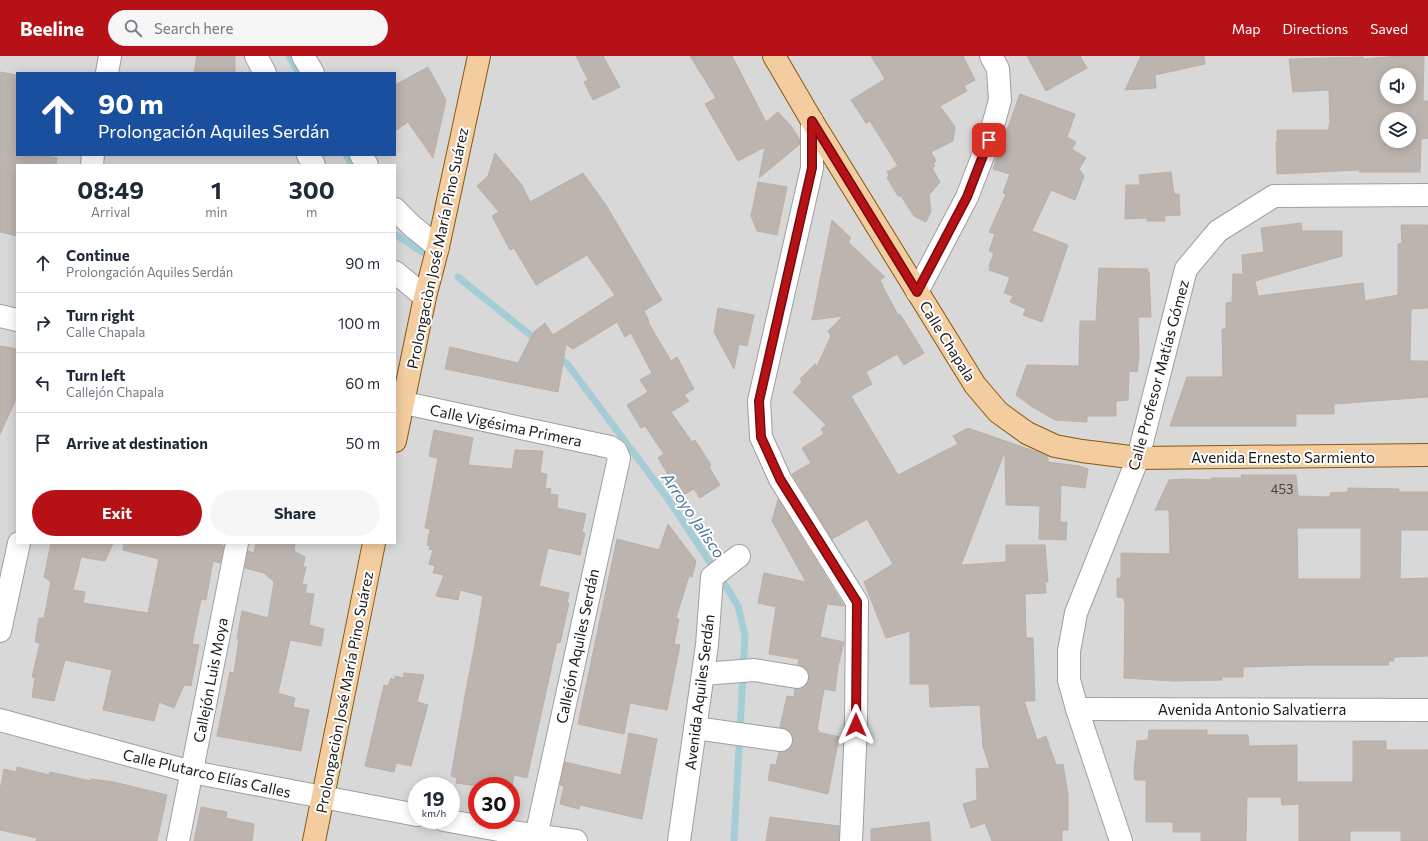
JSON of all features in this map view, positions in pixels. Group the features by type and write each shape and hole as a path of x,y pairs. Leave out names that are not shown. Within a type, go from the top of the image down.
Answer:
{"main road":[{"name":"Prolongaciòn José María Pino Suárez","path":"396,431 399,402 438,247 479,56"},
{"name":"Calle Chapala","path":"774,56 812,121 975,385 998,412 1027,433 1055,446 1138,458"},
{"name":"Avenida Ernesto Sarmiento","path":"1138,458 1428,455"},
{"name":"Prolongaciòn José María Pino Suárez","path":"314,841 374,544"}],"street":[{"path":"107,72 110,56"},
{"path":"256,56 264,72"},
{"path":"302,56 312,72"},
{"path":"917,292 967,197 989,140 1000,100 998,69 991,56"},
{"path":"812,121 812,168 759,401 761,437 780,479 857,602 856,725 851,841"},
{"name":"Calle Profesor Matías Gómez","path":"1120,841 1069,680 1069,651 1076,613 1138,458 1186,269 1218,231 1274,196 1428,195"},
{"path":"396,210 412,226 438,247"},
{"path":"396,273 425,297"},
{"path":"0,316 16,320"},
{"name":"Calle Vigésima Primera","path":"399,402 610,447 616,451"},
{"name":"Callejón Aquiles Serdán","path":"535,838 619,458 616,451"},
{"path":"0,631 19,544"},
{"name":"Callejón Luis Moya","path":"178,841 237,544"},
{"name":"Avenida Aquiles Serdán","path":"679,841 707,645 725,566"},
{"path":"703,674 746,671 797,677"},
{"name":"Avenida Antonio Salvatierra","path":"1077,709 1428,710"},
{"name":"Calle Plutarco Elías Calles","path":"0,720 192,772 408,813"},
{"path":"696,728 781,740"},
{"path":"460,823 535,838 576,841"}],"shaded area":[{"path":"0,56 1428,56 1428,841 0,841"}],"building":[{"path":"197,56 235,56 235,72 194,72"},
{"path":"576,56 603,56 620,87 593,100 584,82 588,80"},
{"path":"690,56 732,56 766,122 778,112 791,126 800,140 800,144 759,178 765,147 738,161 705,104 716,98"},
{"path":"871,56 963,56 975,80 964,86 967,91 940,106 955,127 953,141 931,152 936,161 933,163 935,166 932,168 940,182 929,195 931,211 926,222 914,216 901,196 898,196 887,178 889,175 887,172 898,166 870,121 866,123 851,100 885,79"},
{"path":"1027,56 1080,56 1087,68 1046,91"},
{"path":"1141,56 1204,56 1205,64 1155,75 1156,88 1125,90"},
{"path":"1424,56 1423,101 1428,101 1428,138 1421,139 1420,172 1359,172 1359,170 1277,174 1277,130 1329,130 1330,124 1329,90 1293,92 1289,59 1363,57 1363,59"},
{"path":"428,67 446,100 433,158 408,122 396,130 396,84"},
{"path":"0,72 16,75 16,156 48,156 57,158 56,164 16,164 16,236 0,232"},
{"path":"1020,94 1075,114 1067,137 1076,142 1072,149 1086,158 1079,169 1084,176 1075,200 1051,190 1032,231 1068,245 1042,322 1023,315 1026,309 1010,302 1013,296 1004,293 1010,277 989,270 994,253 989,251 995,234 989,232 1006,194 1003,193 1010,174 993,169"},
{"path":"495,153 522,185 530,202 583,173 606,205 662,300 644,311 649,321 648,322 671,361 677,357 694,389 684,395 689,401 671,412 692,442 695,440 711,465 709,467 720,485 700,498 694,489 681,496 658,458 664,454 645,426 641,428 627,405 648,392 640,380 652,373 631,333 625,337 617,322 573,349 566,344 558,392 445,369 450,347 518,363 534,332 545,323 553,335 615,295 587,255 536,285 514,248 510,250 492,216 499,212 477,186 488,176"},
{"path":"1171,172 1174,194 1179,194 1180,215 1164,216 1165,221 1147,221 1147,218 1125,219 1126,185 1140,185 1139,175"},
{"path":"758,182 787,187 777,235 757,231 751,216"},
{"path":"832,220 851,238 848,242 885,277 880,280 882,285 898,315 900,314 924,353 904,365 897,354 866,372 872,384 851,396 898,475 958,444 953,436 968,428 1037,452 1048,457 1048,462 1079,466 1088,469 1085,488 1061,485 1060,522 1067,522 1066,540 1039,539 1040,506 1006,505 1005,451 961,565 1006,562 1006,545 1045,545 1048,582 1045,582 1046,593 1025,594 1026,638 1033,638 1035,701 1024,701 1037,740 1046,736 1056,765 1063,764 1068,795 1068,830 1062,830 1062,841 992,841 985,823 971,828 963,804 977,800 976,769 990,768 983,747 980,705 930,707 929,684 910,684 910,631 886,638 864,582 893,564 867,519 832,539 792,474 811,463 802,448 824,434 821,429 826,425 793,392 802,382 800,379 815,364 817,366 831,336 828,331 843,316 812,320"},
{"path":"1301,223 1302,231 1342,231 1342,256 1255,281 1258,296 1363,283 1365,301 1398,295 1398,244 1402,243 1401,225 1428,225 1428,308 1411,309 1410,361 1428,361 1428,397 1334,404 1334,414 1296,414 1296,426 1170,426 1187,377 1223,377 1222,329 1226,329 1226,303 1232,302 1233,274 1243,274 1242,255 1264,252 1261,228"},
{"path":"1099,268 1148,269 1151,317 1138,317 1139,356 1137,372 1129,371 1128,400 1116,401 1116,416 1087,416 1087,422 1055,420 1016,395 1027,365 1079,366 1080,321 1096,321"},
{"path":"718,308 754,315 747,346 739,344 734,369 714,332"},
{"path":"0,346 16,349 16,399 0,434"},
{"path":"434,430 473,438 468,465 512,469 515,450 543,451 540,473 547,474 545,488 551,489 550,494 558,495 557,508 586,514 582,532 585,533 580,555 548,548 539,586 569,593 567,603 569,603 560,643 557,642 527,778 514,775 514,777 468,777 468,785 460,784 460,777 451,776 483,596 460,590 458,600 436,596 444,575 433,573 435,566 429,564 433,550 429,549 430,546 427,545 430,529 425,528 438,458 429,456"},
{"path":"1241,475 1296,475 1298,496 1329,497 1331,493 1348,492 1348,488 1399,489 1399,492 1428,492 1428,530 1401,530 1400,579 1428,578 1428,656 1394,657 1394,661 1388,661 1389,665 1243,667 1243,677 1222,677 1222,680 1174,681 1124,678 1125,601 1124,598 1117,597 1117,578 1121,578 1121,553 1170,554 1169,510 1155,510 1169,480 1242,478","holes":["1297,528 1361,528 1361,579 1298,579"]},
{"path":"778,499 844,606 827,604 820,637 844,642 838,666 835,691 824,689 817,730 819,730 818,732 839,737 828,794 768,780 771,764 776,765 779,752 786,751 791,747 793,742 793,736 789,730 780,727 787,696 794,697 795,689 801,689 806,685 809,679 809,673 805,668 798,664 799,659 769,654 776,607 758,603 764,573 806,582 772,521"},
{"path":"668,524 696,561 692,577 689,576 676,618 679,619 674,644 680,645 667,710 630,703 624,734 578,724 617,539 659,550"},
{"path":"51,544 113,544 105,561 81,557 73,590 85,592 83,603 148,613 159,559 123,550 124,544 219,544 224,546 220,563 213,561 206,600 201,599 192,644 199,645 191,686 184,685 174,708 159,702 154,721 103,710 112,670 65,660 54,701 32,697 35,678 32,677 40,643 35,642 39,618 44,618 51,582 44,577"},
{"path":"256,544 295,544 294,551 305,557 303,567 306,567 302,584 307,585 305,593 314,594 309,625 324,629 321,646 290,640 278,693 295,698 293,707 309,710 301,751 217,736 230,672 234,673 239,639 237,639 242,611 268,618 274,582 264,573 245,568 248,551 254,553"},
{"path":"404,673 424,675 417,702 428,705 411,766 396,763 394,772 365,766 384,685 388,686 391,678 395,680 395,676 404,678"},
{"path":"1149,730 1207,730 1207,735 1248,735 1249,746 1297,745 1297,782 1353,782 1353,741 1386,741 1386,750 1428,750 1428,841 1401,841 1401,831 1350,831 1350,841 1299,841 1299,804 1282,805 1281,797 1247,797 1246,841 1201,841 1201,832 1173,832 1173,822 1146,822 1146,780 1135,780 1134,771 1137,741 1148,740"},
{"path":"629,733 657,739 642,819 580,805 579,809 560,804 564,786 560,785 565,762 621,775"},
{"path":"17,767 49,775 50,772 91,781 91,779 114,782 167,795 157,841 36,841 37,838 0,830 0,790 4,769 16,772"},
{"path":"201,807 227,812 226,818 254,824 252,841 194,841"},
{"path":"770,817 839,826 839,841 766,841"},
{"path":"929,822 931,841 871,841 871,829"}],"waterway":[{"name":"Arroyo Jalisco","path":"289,56 298,72"},
{"name":"Arroyo Jalisco","path":"347,156 351,164"},
{"name":"Arroyo Jalisco","path":"396,235 422,252"},
{"name":"Arroyo Jalisco","path":"458,277 539,342"},
{"name":"Arroyo Jalisco","path":"557,356 568,365 666,496 738,606 745,636 734,841"}],"route":[{"path":"856,725 857,602 780,479 761,437 759,401 812,168 812,121 917,292 967,197 989,140"}]}
